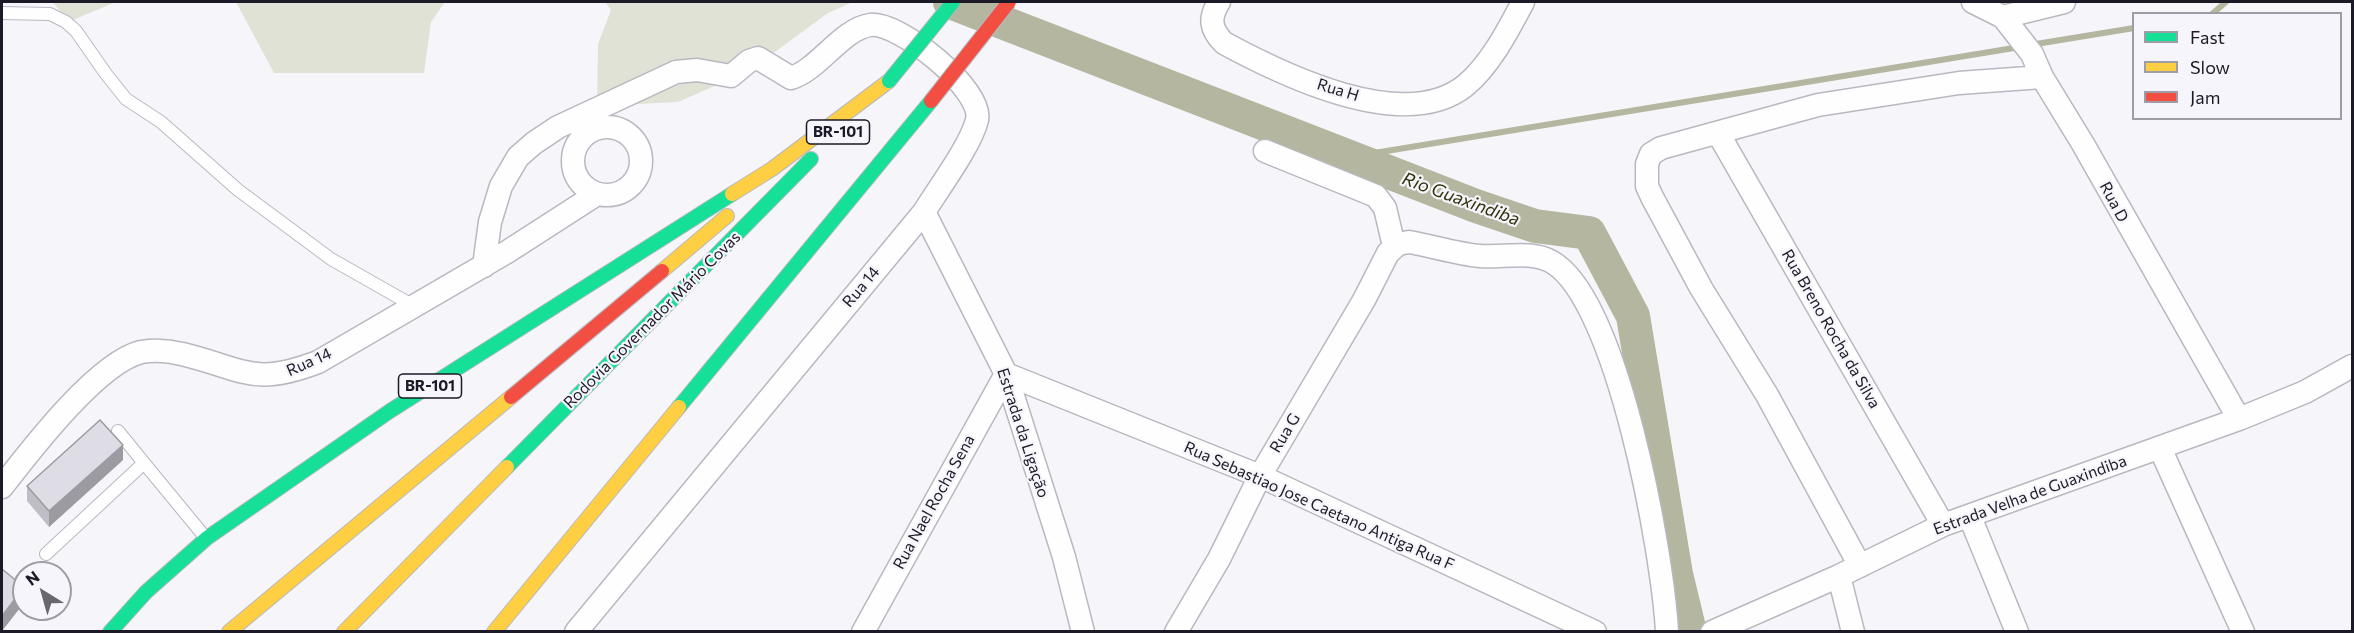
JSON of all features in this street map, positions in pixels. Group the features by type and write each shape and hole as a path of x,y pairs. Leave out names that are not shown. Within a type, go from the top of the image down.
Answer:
{"highway":[{"name":"Rodovia Governador Mário Covas","path":"344,632 889,81 952,2"},
{"name":"BR-101","path":"494,632 1010,2"},
{"name":"BR-101","path":"110,632 146,592 207,538 390,411 772,169 889,81"},
{"name":"BR-101","path":"229,632 889,81"}],"street":[{"name":"Rua H","path":"1219,2 1213,12 1212,28 1224,43 1340,93 1381,102 1425,103 1468,84 1490,57 1523,2"},
{"name":"Rua D","path":"1973,2 2002,17 2032,54 2042,77 2083,144 2239,419"},
{"path":"2002,17 2064,2"},
{"name":"Rua 14","path":"484,266 495,203 518,157 558,127 676,72 698,70 731,76 749,61 758,58 769,63 785,77 796,76 858,29 877,25 902,34 933,57 964,87 972,99 977,120 924,212 576,632"},
{"path":"1860,566 1767,395 1701,288 1647,186 1647,164 1655,150 1829,103 1959,83 2042,77"},
{"name":"Rua Breno Rocha da Silva","path":"1718,133 1943,525"},
{"path":"1265,151 1376,196 1385,208 1394,246 1409,242 1482,256 1540,257 1557,265 1577,286 1598,326 1636,442 1664,589 1667,632"},
{"name":"Rua 14","path":"2,487 84,392 129,357 142,352 165,352 181,354 255,375 281,375 318,362 412,305 484,266 597,195"},
{"name":"Estrada da Ligação","path":"924,212 1006,374 1064,557 1083,632"},
{"name":"Rua G","path":"1176,632 1219,559 1260,476 1394,246"},
{"name":"Estrada Velha de Guaxindiba","path":"1712,632 1742,624 1943,525 2239,419 2305,392 2352,366"},
{"name":"Rua Sebastiao Jose Caetano Antiga Rua F","path":"1006,374 1260,476 1595,632"},
{"name":"Rua Nael Rocha Sena","path":"863,632 1006,374"},
{"path":"2160,448 2243,632"},
{"path":"1970,517 2018,632"},
{"path":"1839,576 1853,632"}],"lane":[{"path":"2,13 50,14 66,22 82,38 126,99 161,122 238,190 331,259 412,305"},
{"path":"118,431 207,538"},
{"path":"46,554 144,463"}],"shaded area":[{"path":"53,2 116,2 68,22"},
{"path":"236,2 445,2 431,22 424,73 274,73"},
{"path":"605,2 853,2 828,13 749,71 678,102 597,106 598,44 611,10"}],"building":[{"path":"100,420 123,445 49,511 27,486"},
{"path":"2,569 12,577 12,603 2,616"}],"waterway":[{"name":"Rio Guaxindiba","path":"950,2 1476,206 1535,226 1589,233 1633,316 1676,574 1690,632"},
{"path":"2214,12 2226,2"},
{"path":"2030,45 2132,28"},
{"path":"1350,157 2020,47"}],"traffic: fast":[{"path":"889,81 953,2"},
{"path":"679,407 931,101"},
{"path":"507,467 811,159"},
{"path":"110,632 146,592 207,538 390,411 732,194"}],"traffic: slow":[{"path":"732,194 772,169 889,81"},
{"path":"662,271 727,216"},
{"path":"229,632 511,397"},
{"path":"494,632 679,407"},
{"path":"344,632 507,467"}],"traffic: jam":[{"path":"931,101 1009,2"},
{"path":"511,397 662,271"}]}
